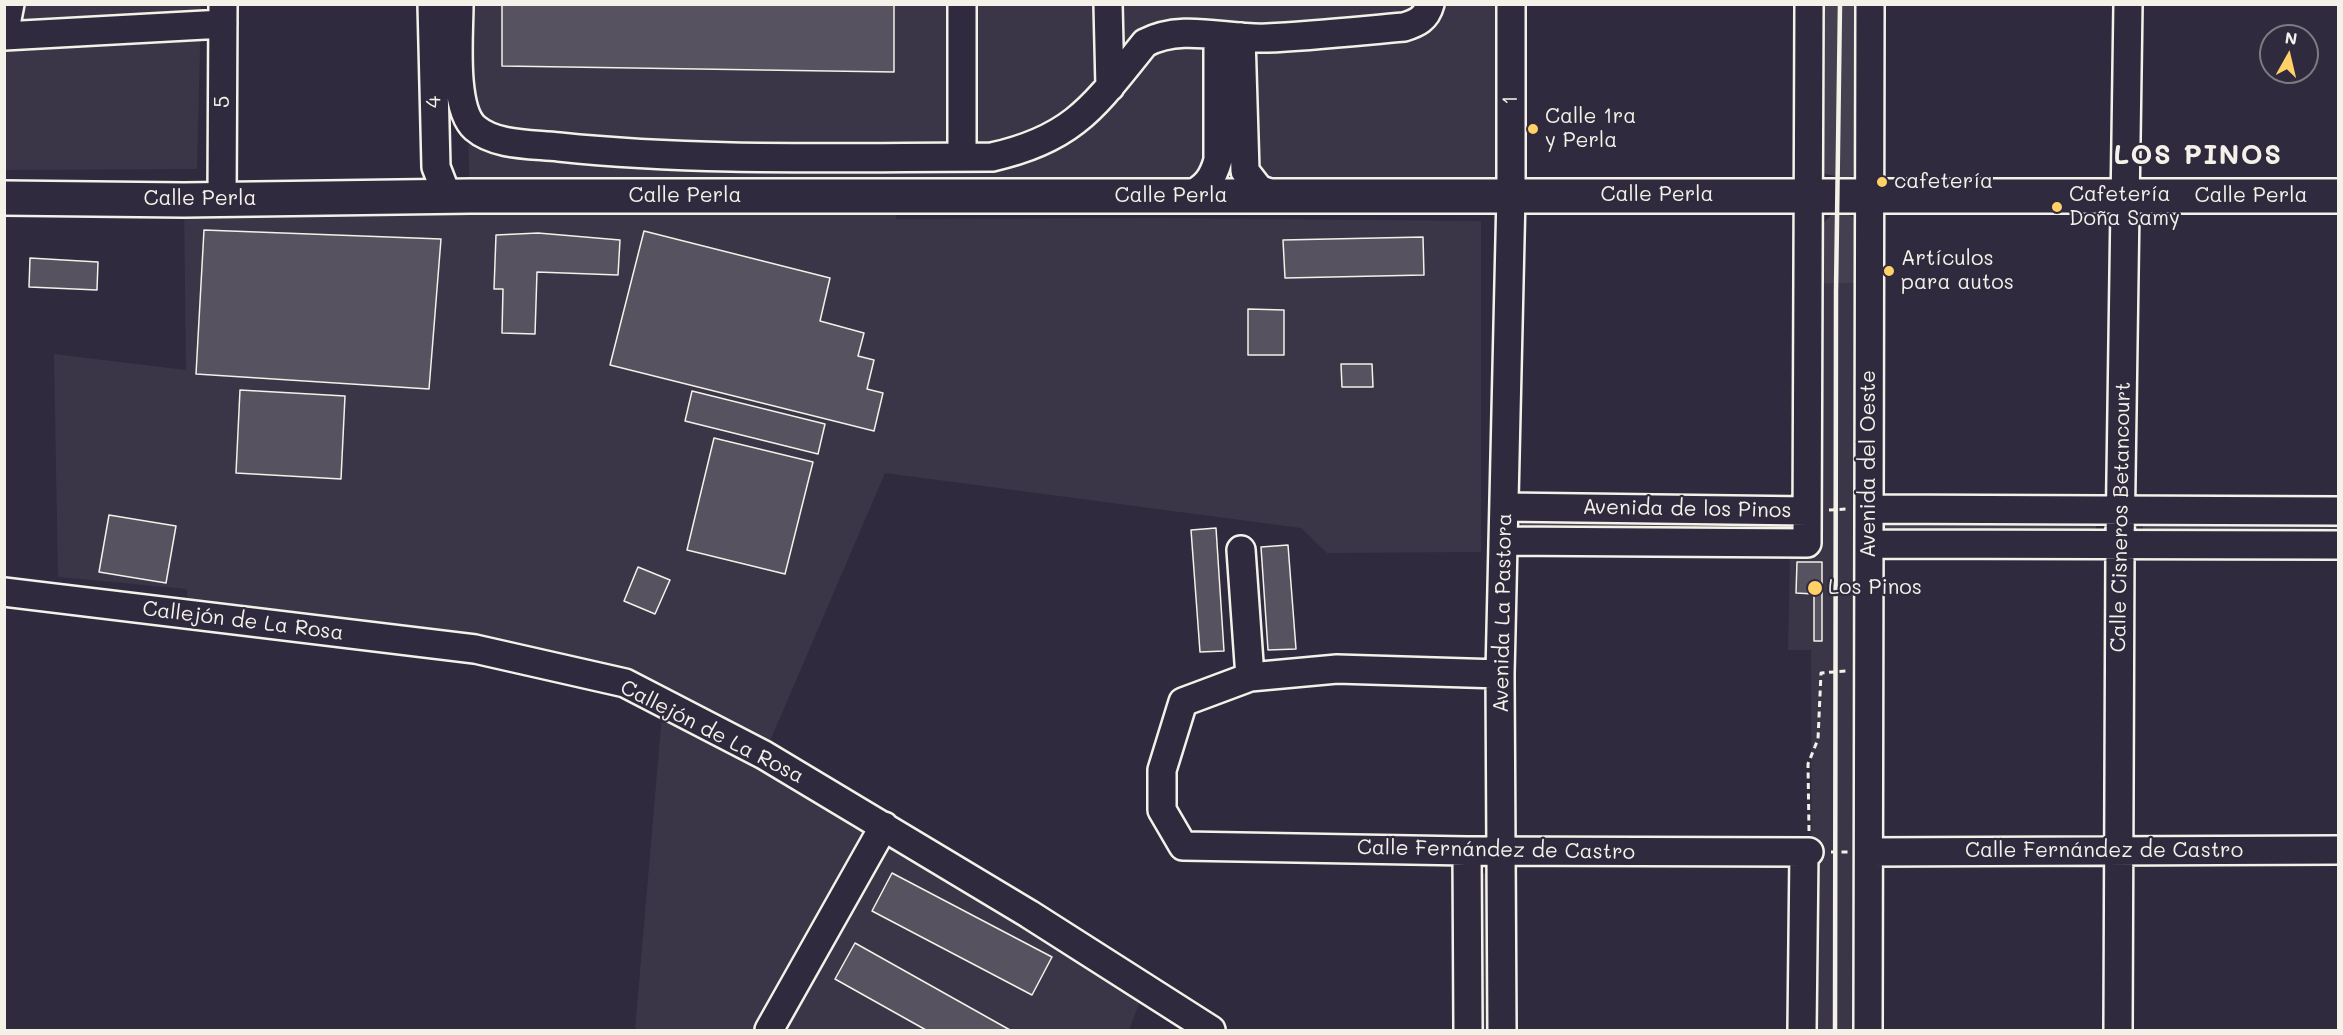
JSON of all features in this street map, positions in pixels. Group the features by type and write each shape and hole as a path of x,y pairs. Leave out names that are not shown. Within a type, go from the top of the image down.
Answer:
{"main road":[{"name":"Calle Perla","path":"4,198 222,200 1808,194 2338,196"}],"street":[{"path":"10,4 4,35 223,14"},
{"name":"4","path":"432,4 436,167 448,198"},
{"path":"459,4 459,60 465,114 474,128 494,139 614,153 757,158 992,157 1020,151 1076,122 1110,87 1146,43 1157,37 1181,32 1230,37 1298,36 1404,27 1417,23 1425,17 1430,4"},
{"path":"962,4 962,157"},
{"path":"1108,4 1110,87"},
{"name":"1","path":"1511,4 1511,195"},
{"path":"1807,511 1809,4"},
{"name":"Avenida del Oeste","path":"1868,1030 1870,4"},
{"name":"Calle Cisneros Betancourt","path":"2118,1030 2117,851 2128,4"},
{"name":"5","path":"222,200 223,14"},
{"path":"1188,196 1198,191 1211,178 1218,160 1230,37"},
{"path":"1230,37 1245,171 1259,189 1281,197"},
{"name":"Avenida La Pastora","path":"1502,1030 1500,674 1511,195"},
{"name":"Avenida de los Pinos","path":"1503,542 1807,543 1807,511 1505,507"},
{"path":"1869,509 2338,511"},
{"path":"1869,544 2338,545"},
{"path":"1241,550 1250,677 1337,669 1500,674"},
{"name":"Callejón de La Rosa","path":"4,592 475,649 625,683 764,755 884,826 1029,914 1211,1030"},
{"name":"Calle Fernández de Castro","path":"1250,677 1183,702 1162,770 1162,810 1183,846 1467,851 1807,852"},
{"path":"769,1030 884,826"},
{"name":"Calle Fernández de Castro","path":"1869,852 2338,850"},
{"path":"1467,851 1467,1030"},
{"path":"1802,1030 1807,852"}],"path":[{"name":"Avenida de los Pinos","path":"1807,511 1869,509"},
{"path":"1869,673 1821,673 1818,739 1808,764 1807,852 1869,852"}],"shaded area":[{"path":"4,5 201,5 197,169 5,170"},
{"path":"464,5 1510,5 1511,195 896,196 896,219 1162,218 1481,221 1481,552 1327,553 1301,528 885,473 764,755 1145,988 1129,1030 635,1030 663,703 625,683 188,614 187,589 58,577 54,354 186,370 184,200 470,196"},
{"path":"1817,5 1858,5 1857,129 1853,176 1845,178 1825,174 1820,167"},
{"path":"1847,214 1855,218 1854,283 1818,284 1819,228 1831,215"},
{"path":"1854,283 1857,351 1855,1030 1812,1030 1811,650 1788,650 1790,557 1819,556 1818,284"},
{"path":"1521,520 1793,523 1793,535 1521,533"},
{"path":"2143,520 2338,521 2338,534 2143,532"},
{"path":"1878,521 2096,523 2096,535 1878,533"},
{"path":"1478,872 1490,875 1490,1030 1478,1030"}],"building":[{"path":"502,4 894,4 894,72 502,66"},
{"path":"204,230 441,239 429,389 196,374"},
{"path":"644,231 830,278 820,321 864,333 858,356 874,360 867,389 883,393 874,431 610,365"},
{"path":"538,233 620,240 618,275 537,272 535,334 502,333 503,289 494,289 496,235"},
{"path":"1423,237 1424,275 1285,278 1283,240"},
{"path":"30,258 98,262 97,290 29,287"},
{"path":"1248,309 1284,310 1284,355 1248,355"},
{"path":"1341,364 1372,364 1373,387 1342,387"},
{"path":"240,390 345,396 341,479 236,473"},
{"path":"692,391 825,424 818,454 685,421"},
{"path":"714,438 813,462 785,574 687,550"},
{"path":"109,515 176,526 166,583 99,572"},
{"path":"1216,528 1224,651 1200,652 1191,530"},
{"path":"1288,545 1296,649 1268,650 1261,547"},
{"path":"1797,562 1822,562 1822,641 1814,641 1814,594 1796,593"},
{"path":"638,567 670,580 655,614 624,601"},
{"path":"892,873 1052,957 1032,995 872,911"},
{"path":"855,943 1010,1030 926,1030 835,979"}],"railway":[{"path":"1835,1030 1836,292 1840,4"}],"place":[{"name":"Calle 1ra y Perla","path":"1533,129"},
{"name":"cafetería","path":"1882,182"},
{"name":"Cafetería Doña Samy","path":"2057,207"},
{"name":"Artículos para autos","path":"1889,271"},
{"name":"Los Pinos","path":"1815,588"}],"district":[{"name":"LOS PINOS","path":"2198,156"}]}
